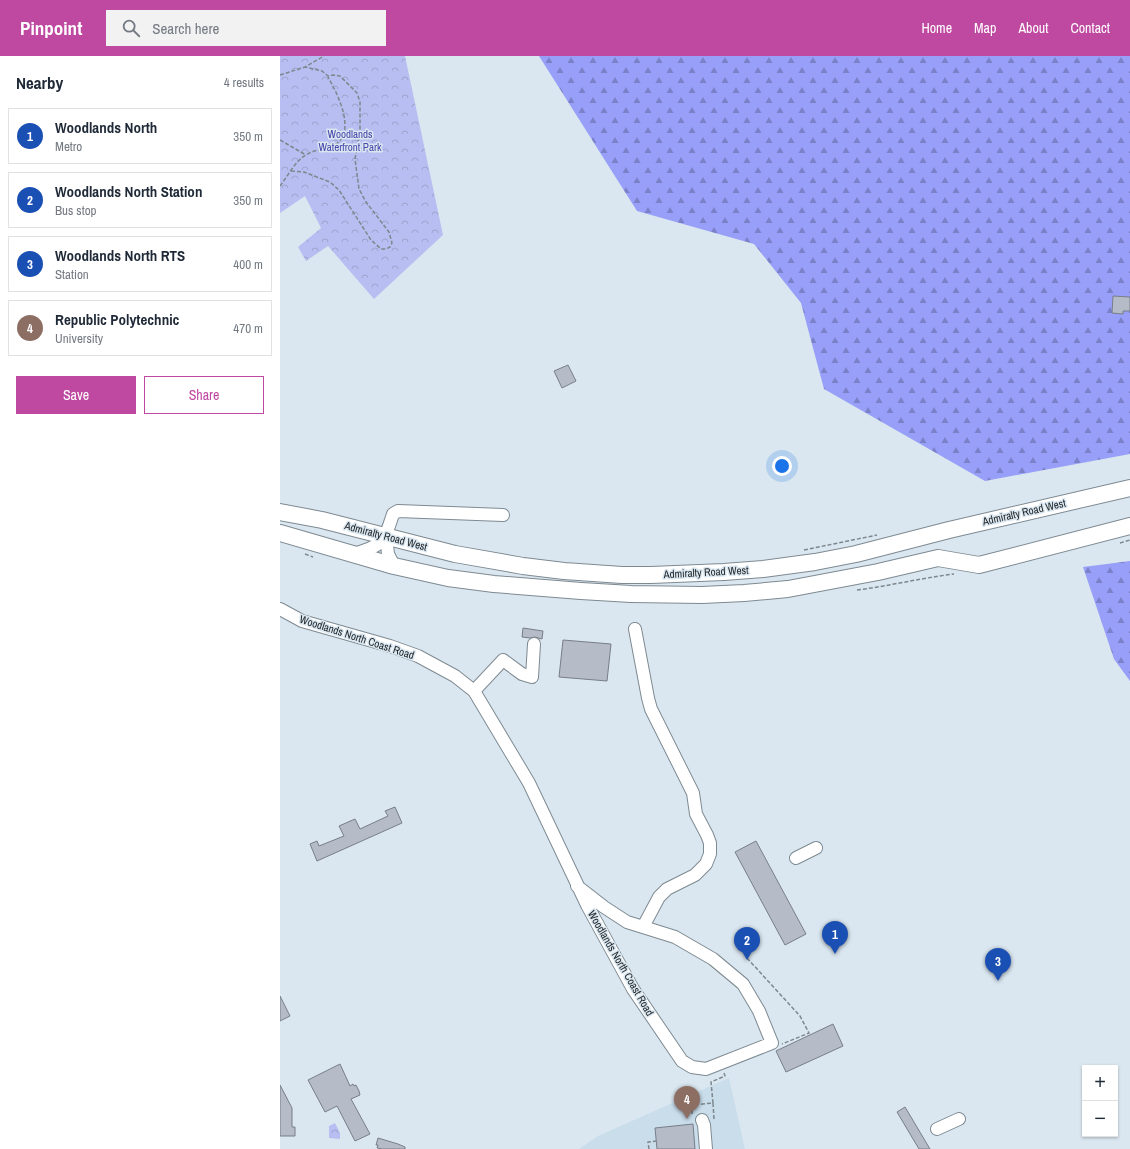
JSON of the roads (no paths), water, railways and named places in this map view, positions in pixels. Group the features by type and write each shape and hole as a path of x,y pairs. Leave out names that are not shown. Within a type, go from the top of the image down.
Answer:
{"main road":[{"name":"Admiralty Road West","path":"280,512 322,520 455,554 523,566 564,571 622,575 724,572 808,563 856,554 949,530 1130,488"},
{"path":"1110,492 1130,491"},
{"name":"Admiralty Road West","path":"280,533 394,566 448,578 494,584 630,594 702,595 744,593 788,588 854,577 938,558 979,565 1130,526"}],"street":[{"path":"353,554 370,549 379,544 386,536 393,514 398,511 503,515"},
{"path":"386,536 388,554 394,566"},
{"name":"Woodlands North Coast Road","path":"280,609 302,621 390,646 418,656 455,676 474,691 529,783 577,886 633,989 682,1061 692,1067 706,1069 772,1043 759,1011 743,984 713,959 675,937 627,922 577,886"},
{"path":"635,629 651,709 693,794 696,814 710,843 710,854 706,864 695,875 667,889 659,897 643,927"},
{"path":"474,691 503,660 522,674 532,677 534,644"},
{"path":"796,858 816,848"},
{"path":"937,1129 959,1119"},
{"path":"702,1120 704,1125 706,1149"}],"place":[{"name":"Woodlands North","path":"835,954"},
{"name":"Woodlands North Station","path":"747,960"},
{"name":"Woodlands North RTS","path":"998,981"},
{"name":"Republic Polytechnic","path":"687,1119"}],"park label":[{"name":"Woodlands Waterfront Park","path":"350,140"}]}
